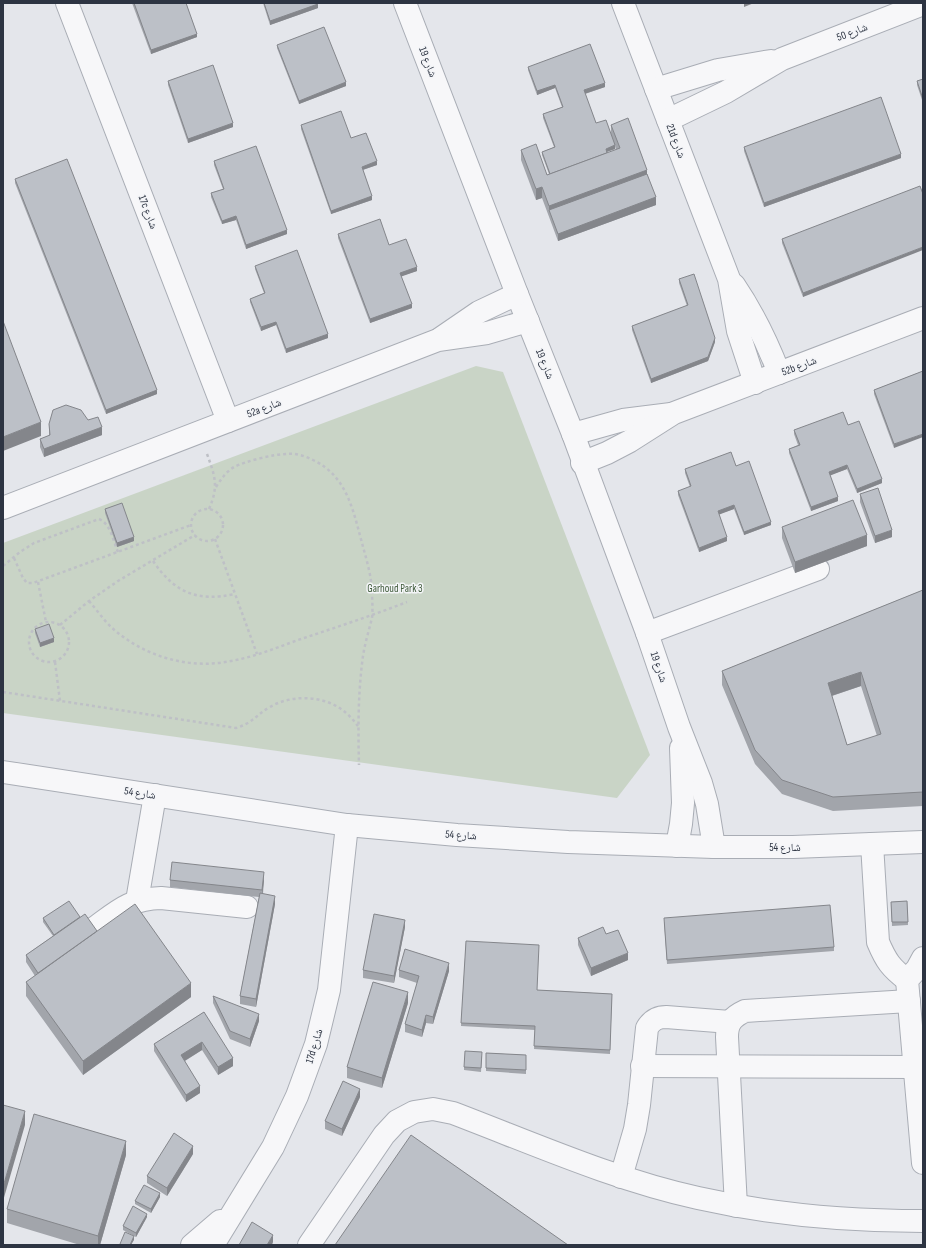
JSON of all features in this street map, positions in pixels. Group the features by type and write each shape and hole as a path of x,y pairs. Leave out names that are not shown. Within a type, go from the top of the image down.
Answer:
{"street":[{"name":"17c شارع","path":"67,3 228,421"},
{"name":"شارع 19","path":"405,3 517,294 573,434 582,463 647,633 679,727 701,783 707,804 714,846"},
{"name":"21d شارع","path":"623,3 729,279 738,332 755,383"},
{"name":"شارع 50","path":"668,120 726,92 782,59 923,4"},
{"name":"شارع 50","path":"656,89 718,70 782,59"},
{"name":"21d شارع","path":"729,279 745,301 758,324 770,348 778,373"},
{"path":"438,340 479,312 517,294"},
{"name":"52b شارع","path":"582,463 607,453 630,441 674,413 923,318"},
{"name":"52a شارع","path":"3,508 438,340 488,333 528,321"},
{"name":"52b شارع","path":"573,434 623,420 674,413"},
{"path":"647,633 818,569"},
{"name":"شارع 19","path":"677,846 683,803 679,727"},
{"name":"شارع 54","path":"3,772 347,825 457,835 568,842 677,846 793,847 923,842"},
{"path":"137,901 155,795"},
{"name":"17d شارع","path":"213,1245 273,1147 297,1096 316,1044 329,990 347,825"},
{"path":"872,844 878,942 884,957 908,990"},
{"path":"93,929 127,905 137,901 161,898 247,907"},
{"path":"923,958 908,990 923,1162"},
{"path":"736,1206 727,1037 727,1029 730,1022 736,1015 745,1011 908,990"},
{"path":"621,1177 635,1129 647,1028 651,1021 658,1017 666,1017 730,1022"},
{"path":"642,1066 915,1067"},
{"path":"309,1245 384,1135 397,1121 414,1112 434,1109 453,1113 621,1177 697,1198 784,1214 832,1219 923,1221"},
{"path":"192,1245 223,1218 244,1193"}],"path":[{"path":"198,433 215,474 216,487 213,500 209,508"},
{"path":"216,487 224,476 234,467 246,462 282,454 293,454 318,462 329,470 342,485 351,502 370,575 372,589 372,616 363,656 358,726 359,765"},
{"path":"209,508 216,511 220,515 223,522 223,528 215,539 204,541 195,535 191,525 192,519 199,511 209,508"},
{"path":"3,566 23,549 34,543 99,519 104,521 108,526 118,552"},
{"path":"14,558 27,583 38,582 191,525"},
{"path":"60,625 89,601 118,581 195,535"},
{"path":"215,539 257,654"},
{"path":"153,561 170,582 188,593 204,597 219,597 235,594"},
{"path":"38,582 46,622"},
{"path":"89,601 110,626 127,640 146,651 166,658 188,663 210,664 232,661 257,654 372,616 407,602"},
{"path":"46,622 60,625 69,635 69,648 66,654 55,662 40,660 31,650 29,642 30,636 34,629 39,624 46,622"},
{"path":"55,662 60,701"},
{"path":"3,692 236,728 246,725 269,707 288,699 307,698 327,702 344,711 358,726"}],"green space":[{"name":"Garhoud Park 3","path":"476,366 503,372 650,755 617,798 3,713 3,543"}],"building":[{"path":"134,3 186,3 197,34 151,50"},
{"path":"264,3 317,3 318,4 270,21"},
{"path":"324,27 346,82 299,101 277,45"},
{"path":"590,44 605,83 584,90 596,123 606,120 615,145 606,149 607,153 550,174 542,152 555,147 543,114 563,107 555,85 537,91 528,67"},
{"path":"213,65 233,123 188,139 168,81"},
{"path":"923,79 923,99 917,81"},
{"path":"881,97 901,154 764,203 744,147"},
{"path":"341,111 351,138 366,133 377,161 362,167 372,196 331,211 301,125"},
{"path":"628,118 647,170 549,206 542,187 536,189 521,150 536,144 547,175 620,148 611,125"},
{"path":"256,146 287,230 246,245 236,216 222,221 211,193 224,189 214,161"},
{"path":"67,159 157,390 106,410 15,179"},
{"path":"647,174 656,197 558,234 549,210"},
{"path":"920,186 923,194 923,247 803,293 782,239"},
{"path":"380,219 389,245 406,239 417,267 400,273 412,304 370,319 338,234"},
{"path":"297,250 328,334 286,349 276,322 261,327 250,299 265,293 255,266"},
{"path":"694,274 715,338 708,357 651,379 632,326 688,305 679,279"},
{"path":"3,321 41,422 3,437"},
{"path":"923,371 923,434 894,444 874,390"},
{"path":"66,405 81,410 88,420 98,417 102,427 44,449 40,439 50,435 49,424 53,410"},
{"path":"843,412 848,425 859,421 882,479 857,489 847,465 829,472 838,497 811,507 789,449 800,445 794,430"},
{"path":"731,452 736,466 749,461 771,522 744,532 734,505 718,511 727,537 699,548 678,491 691,486 685,469"},
{"path":"878,488 892,530 875,536 860,494"},
{"path":"853,500 867,535 795,562 782,527"},
{"path":"122,503 134,537 117,543 105,509"},
{"path":"923,590 923,792 833,797 782,780 755,750 722,671","holes":["861,672 881,734 847,745 828,683"]},
{"path":"49,624 54,638 40,643 35,629"},
{"path":"172,862 264,872 262,890 170,880"},
{"path":"260,893 275,896 256,999 240,996"},
{"path":"69,901 80,917 54,935 43,918"},
{"path":"907,901 908,922 892,922 891,902"},
{"path":"135,904 191,983 83,1061 26,982"},
{"path":"830,905 834,947 667,960 664,918"},
{"path":"85,914 97,931 38,973 26,955"},
{"path":"374,914 405,920 394,976 363,970"},
{"path":"603,927 606,934 618,930 628,953 591,968 578,938"},
{"path":"466,941 539,945 537,990 612,994 610,1050 534,1046 535,1026 461,1023"},
{"path":"405,949 449,963 433,1017 426,1015 422,1030 405,1024 419,976 399,970"},
{"path":"373,982 408,992 382,1078 347,1067"},
{"path":"213,996 259,1014 250,1039 230,1031"},
{"path":"204,1012 233,1058 218,1067 202,1042 181,1055 200,1086 186,1095 154,1044"},
{"path":"465,1051 482,1052 481,1068 464,1067"},
{"path":"486,1053 526,1055 526,1070 486,1068"},
{"path":"343,1081 360,1089 342,1129 325,1121"},
{"path":"3,1105 25,1111 3,1187"},
{"path":"34,1114 126,1141 98,1236 7,1209"},
{"path":"174,1133 193,1146 167,1188 147,1176"},
{"path":"411,1135 568,1245 335,1245"},
{"path":"144,1185 160,1193 151,1209 135,1201"},
{"path":"133,1206 147,1214 136,1233 123,1226"},
{"path":"252,1222 273,1235 267,1245 239,1245"},
{"path":"125,1232 134,1236 130,1245 120,1244"}]}
